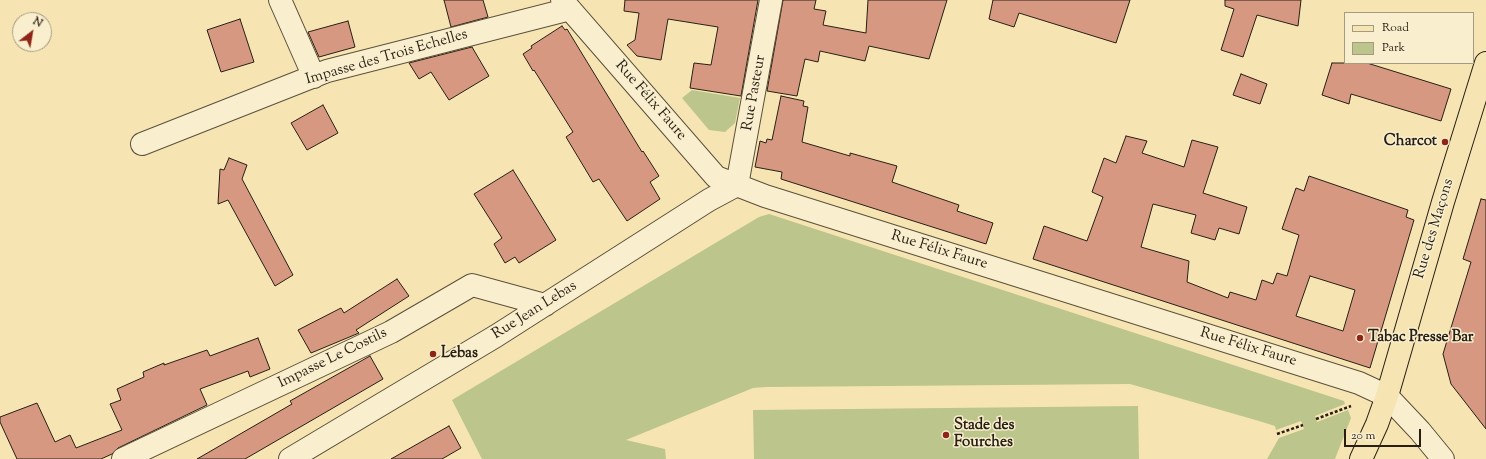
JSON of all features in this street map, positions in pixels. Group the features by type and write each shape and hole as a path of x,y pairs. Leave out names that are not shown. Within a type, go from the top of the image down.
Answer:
{"main road":[{"name":"Rue des Maçons","path":"1361,459 1377,424 1386,396 1486,63"}],"street":[{"path":"280,0 314,77"},
{"name":"Rue Pasteur","path":"737,185 771,0"},
{"name":"Impasse des Trois Echelles","path":"142,144 327,71 566,5"},
{"name":"Rue Félix Faure","path":"566,5 716,177 765,196 1359,383 1386,396"},
{"name":"Rue Jean Lebas","path":"290,459 496,336 709,200 737,185"},
{"name":"Impasse Le Costils","path":"123,459 391,332 472,285 545,305"},
{"path":"1386,396 1420,431 1443,459"}],"path":[{"path":"1316,419 1347,408"},
{"path":"1277,434 1303,425"}],"green space":[{"path":"692,90 740,98 735,123 725,132 709,130 682,98"},
{"path":"769,214 1344,401 1345,404 1315,416 1317,422 1348,410 1351,418 1335,459 1267,459 1279,438 1304,429 1301,421 1276,430 1275,426 1130,384 753,388 626,440 665,449 666,459 482,459 452,400 759,217"},
{"name":"Stade des Fourches","path":"1138,406 1139,459 754,459 753,410"}],"building":[{"path":"444,0 483,0 488,17 451,27"},
{"path":"625,0 758,0 741,96 690,88 694,63 711,65 718,27 668,19 661,60 637,56 627,45 635,40 639,13 624,11"},
{"path":"783,0 816,0 814,9 826,11 823,25 866,33 868,0 947,0 929,59 869,46 865,61 820,51 818,62 805,59 797,96 767,91"},
{"path":"993,0 1130,0 1116,43 1019,13 1014,27 989,19"},
{"path":"1225,0 1301,0 1298,26 1257,15 1243,57 1221,50 1234,9 1225,6"},
{"path":"240,19 254,62 221,72 207,30"},
{"path":"348,21 355,47 319,57 308,32"},
{"path":"562,26 565,30 567,29 642,152 643,151 659,176 650,182 660,199 627,221 599,179 593,182 566,137 573,132 523,54 532,48 531,46"},
{"path":"472,47 489,76 449,100 431,72 419,79 409,63"},
{"path":"1332,63 1370,64 1451,89 1441,121 1351,94 1349,104 1322,95"},
{"path":"1241,74 1267,84 1260,104 1233,95"},
{"path":"781,96 804,101 803,106 808,107 802,142 850,156 850,153 897,166 892,182 959,205 957,211 993,223 986,244 781,179 782,172 755,167 760,141 766,143 767,139 772,140"},
{"path":"323,105 338,133 307,150 291,123"},
{"path":"1126,136 1147,141 1142,153 1184,167 1192,140 1218,147 1203,193 1247,207 1239,234 1219,228 1215,240 1191,233 1196,215 1153,204 1141,247 1189,261 1187,282 1228,298 1230,292 1256,300 1262,280 1273,284 1277,273 1287,276 1299,235 1282,229 1296,188 1304,191 1309,176 1408,210 1406,217 1414,220 1370,368 1033,259 1044,226 1087,241 1103,197 1092,192 1104,158 1116,163","holes":["1310,276 1355,290 1343,331 1296,316"]},
{"path":"229,158 247,165 242,179 293,275 275,286 228,200 218,204 220,169 224,170"},
{"path":"513,170 556,240 519,263 515,257 505,263 494,244 502,238 474,194"},
{"path":"1481,199 1486,200 1486,429 1451,384 1443,354 1471,262 1463,259"},
{"path":"397,279 409,296 356,330 359,333 311,353 298,330 341,308 344,313"},
{"path":"258,338 270,369 250,377 248,371 200,389 207,405 118,448 112,454 101,459 17,459 0,422 0,417 37,403 55,442 70,435 76,448 122,430 110,404 121,400 117,389 144,377 143,372 164,363 164,365 207,350 210,356"},
{"path":"370,356 383,379 245,459 197,459 292,404 290,401"},
{"path":"449,426 461,448 442,459 391,459"}],"place":[{"name":"Charcot","path":"1445,142"},
{"name":"Tabac Presse Bar","path":"1360,338"},
{"name":"Lebas","path":"433,354"},
{"name":"Stade des Fourches","path":"946,435"}]}
